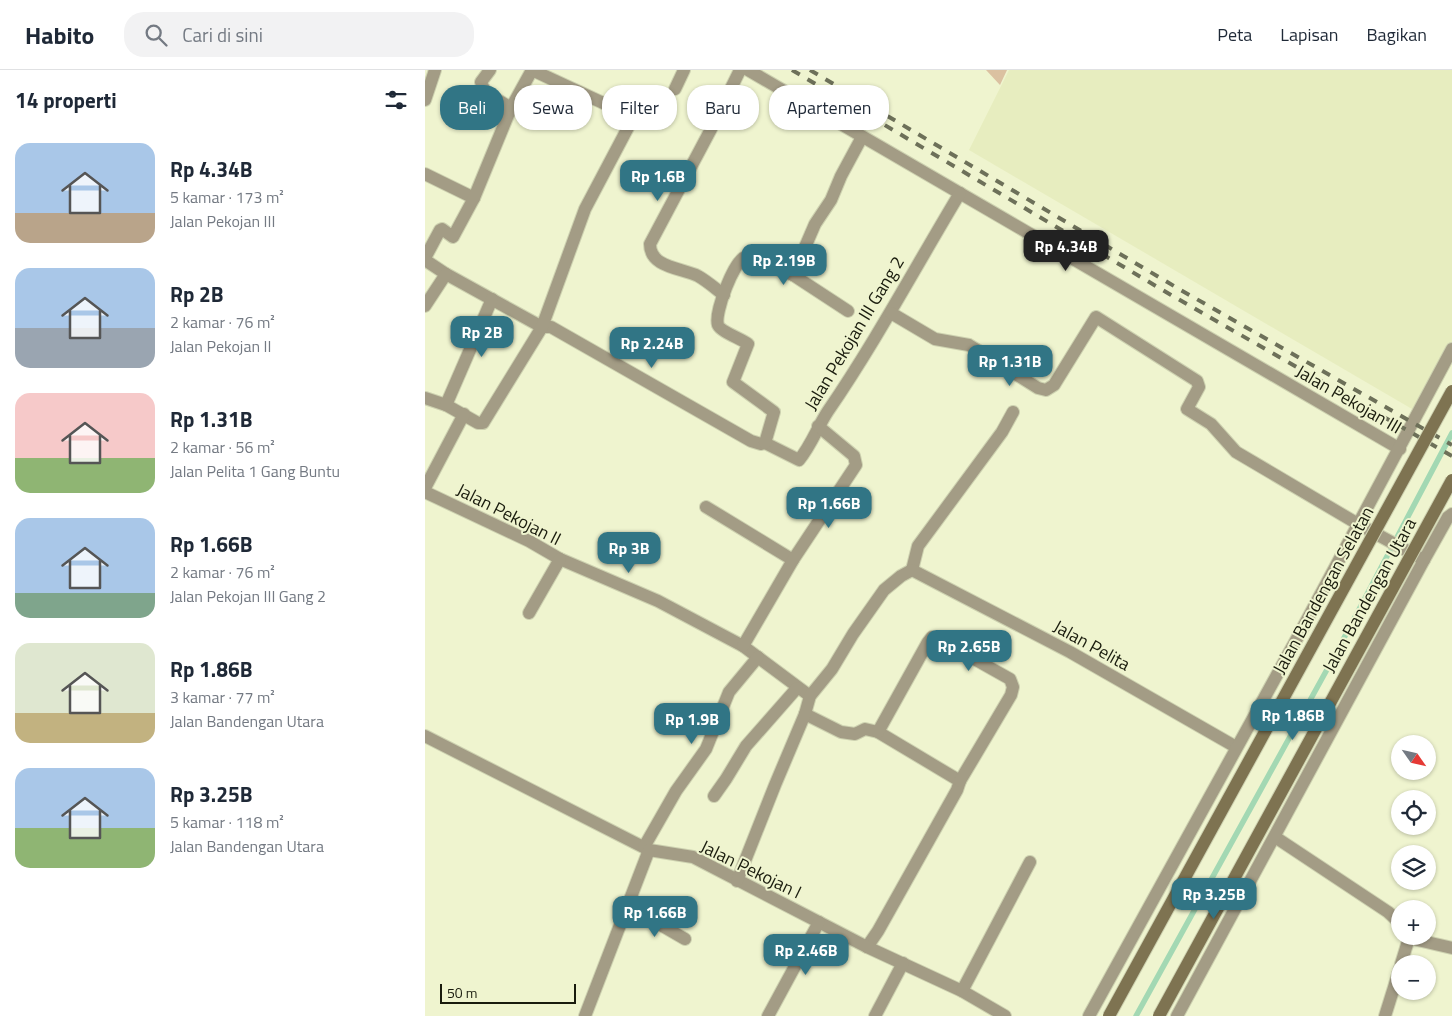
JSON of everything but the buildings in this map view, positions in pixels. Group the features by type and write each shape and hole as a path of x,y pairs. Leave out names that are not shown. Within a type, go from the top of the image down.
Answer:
{"main road":[{"name":"Jalan Bandengan Selatan","path":"1109,1016 1452,391"},
{"name":"Jalan Bandengan Utara","path":"1159,1016 1452,480"}],"street":[{"path":"425,100 435,70"},
{"path":"490,70 481,82 483,88 511,108"},
{"path":"425,398 446,405 478,423 483,423 542,327 585,209 632,120 629,116 532,70 511,108 474,198 453,238 441,229 425,259 446,274 542,327 551,327 751,441 761,444 765,443 774,412 733,384 748,344 719,326 723,295 739,261 745,257 793,275 848,311"},
{"path":"677,85 684,70"},
{"path":"723,295 698,276 668,266 653,256 650,244 710,131 739,70"},
{"name":"Jalan Pekojan III","path":"748,70 1399,449 1363,526 1236,747 1089,1016"},
{"path":"793,275 815,224 831,200 841,176 862,137"},
{"path":"425,174 474,198"},
{"name":"Jalan Pekojan III Gang 2","path":"765,443 799,460 818,426 856,370 891,313 960,193"},
{"path":"425,306 446,274"},
{"path":"446,405 492,299"},
{"path":"891,313 935,339 969,344 1038,388 1047,390 1054,385 1096,317 1197,381 1199,387 1187,410 1211,424 1236,452 1422,559"},
{"path":"1399,449 1425,396 1452,349"},
{"path":"737,881 805,714 810,696 832,669 853,634 884,590 907,573 918,546 1001,432 1013,412"},
{"path":"425,490 463,414"},
{"path":"743,646 793,560 856,465 854,456 818,426"},
{"name":"Jalan Pekojan II","path":"425,490 529,541 560,559 658,601 743,646 810,696"},
{"path":"706,508 793,560"},
{"path":"1177,1016 1275,837 1422,559 1452,514"},
{"path":"529,613 560,559"},
{"name":"Jalan Pelita","path":"907,573 1070,652 1236,747"},
{"path":"867,947 878,931 957,790 960,781 1011,695 1013,686 1010,679 937,638 933,638 928,642 878,732"},
{"path":"585,1016 628,906 646,849 676,791 706,749 729,692 758,657"},
{"path":"714,796 746,746 797,688"},
{"path":"805,714 841,732 855,734 865,729 878,732 960,781"},
{"name":"Jalan Pekojan I","path":"425,736 646,849 693,858 867,947 962,991 1005,1016"},
{"path":"1275,837 1391,915"},
{"path":"962,991 1029,862"},
{"path":"628,906 685,939"},
{"path":"768,1016 819,922"},
{"path":"1436,944 1452,948"},
{"path":"875,1016 903,963"},
{"path":"1385,1016 1391,997"}],"shaded area":[{"path":"986,70 1007,70 1000,85"},
{"path":"1009,70 1452,70 1452,363 1424,416 969,150"}],"waterway":[{"path":"1136,1016 1335,655 1452,433"}],"railway":[{"path":"792,70 1171,295 1452,456"},
{"path":"810,70 1179,289 1452,445"}]}
